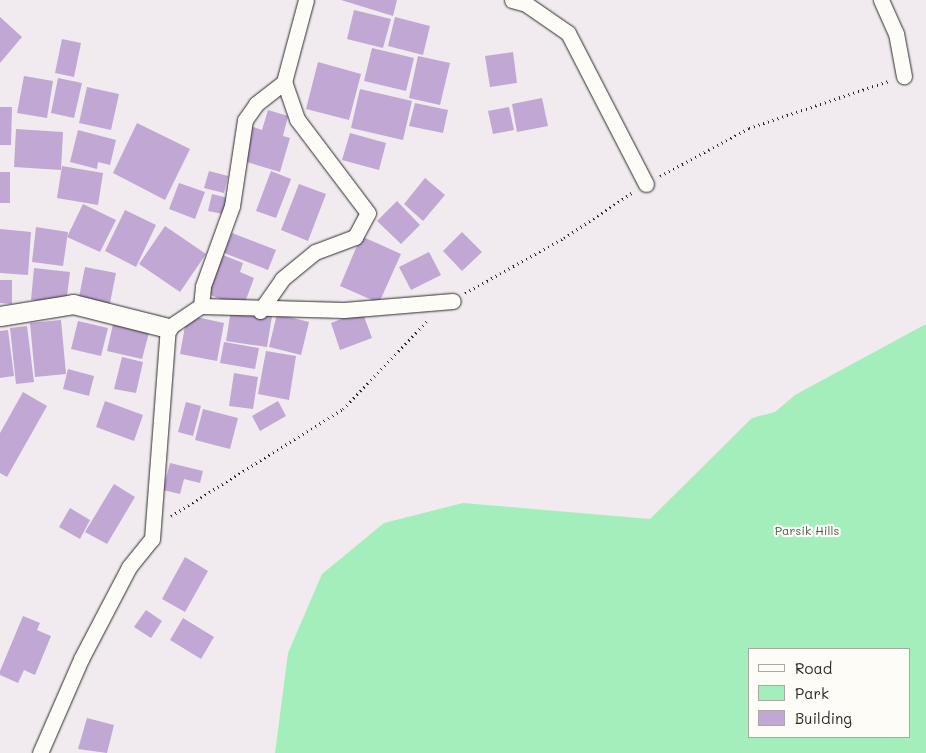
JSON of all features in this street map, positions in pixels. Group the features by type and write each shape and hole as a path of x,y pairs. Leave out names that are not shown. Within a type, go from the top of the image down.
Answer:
{"street":[{"path":"201,306 202,286 232,206 245,120 256,104 279,86 306,0"},
{"path":"512,0 526,4 568,33 646,184"},
{"path":"881,0 896,33 904,76"},
{"path":"260,311 282,279 326,244 355,237 368,213 297,119 279,86"},
{"path":"0,316 73,304 168,328 201,306 260,311 344,310 453,301"},
{"path":"40,753 81,659 129,567 152,539 168,328"}],"path":[{"path":"152,539 175,511 343,410 430,317 453,301 564,238 646,184 749,128 904,76"}],"green space":[{"name":"Parsik Hills","path":"926,324 926,753 275,753 288,653 322,574 384,523 463,503 650,519 752,418 775,412 795,395"}],"building":[{"path":"341,0 397,0 393,16"},
{"path":"354,10 391,19 383,48 347,39"},
{"path":"0,17 22,37 0,63"},
{"path":"395,17 430,26 423,55 388,46"},
{"path":"62,39 81,43 74,77 55,73"},
{"path":"372,48 414,58 406,91 364,81"},
{"path":"513,52 517,83 490,87 485,56"},
{"path":"418,56 450,63 440,105 409,98"},
{"path":"318,62 361,74 349,120 306,109"},
{"path":"24,76 53,81 47,118 17,113"},
{"path":"58,78 82,83 74,118 51,113"},
{"path":"87,87 119,94 111,130 79,123"},
{"path":"360,89 412,101 403,140 351,128"},
{"path":"542,98 548,126 517,132 512,104"},
{"path":"415,103 448,110 443,133 409,126"},
{"path":"0,107 12,107 11,145 0,145"},
{"path":"509,107 514,130 493,134 488,111"},
{"path":"268,110 288,116 283,136 290,138 280,172 240,160 250,126 262,130"},
{"path":"137,123 190,149 165,200 113,173"},
{"path":"16,129 63,132 61,170 14,167"},
{"path":"78,130 116,140 110,165 98,162 97,169 70,162"},
{"path":"350,133 386,143 379,170 342,160"},
{"path":"62,166 103,173 98,205 57,198"},
{"path":"209,171 228,176 224,193 204,188"},
{"path":"271,171 291,179 276,218 256,211"},
{"path":"0,172 10,172 10,203 0,203"},
{"path":"425,178 445,195 423,221 404,204"},
{"path":"179,183 205,192 195,219 169,209"},
{"path":"299,184 326,194 308,241 281,230"},
{"path":"212,194 228,198 223,214 208,211"},
{"path":"397,201 420,225 401,244 377,221"},
{"path":"83,204 116,220 100,252 67,237"},
{"path":"125,210 156,225 136,267 105,251"},
{"path":"165,226 206,254 180,292 139,264"},
{"path":"36,227 68,232 63,266 32,262"},
{"path":"0,229 31,232 28,275 0,273"},
{"path":"462,232 482,252 462,271 443,251"},
{"path":"232,233 276,250 268,270 224,253"},
{"path":"361,236 401,254 379,303 340,286"},
{"path":"429,252 441,275 411,290 399,267"},
{"path":"218,253 243,263 240,272 254,278 243,308 203,292"},
{"path":"85,267 116,273 109,308 78,302"},
{"path":"34,268 70,272 66,304 31,300"},
{"path":"0,280 12,280 12,304 0,303"},
{"path":"231,310 272,316 267,347 226,341"},
{"path":"362,311 372,338 340,350 331,323"},
{"path":"277,314 309,322 301,355 269,347"},
{"path":"187,315 224,323 217,361 180,354"},
{"path":"61,320 66,374 35,377 30,323"},
{"path":"78,321 108,328 101,356 71,349"},
{"path":"113,324 149,333 142,359 107,351"},
{"path":"27,326 34,382 16,384 10,328"},
{"path":"8,330 14,376 0,378 0,331"},
{"path":"224,342 259,348 255,369 220,363"},
{"path":"266,351 296,356 289,400 258,394"},
{"path":"122,357 143,362 136,393 114,389"},
{"path":"68,369 94,376 89,396 63,389"},
{"path":"234,373 258,377 253,409 229,406"},
{"path":"23,392 47,406 7,477 0,473 0,433"},
{"path":"105,401 143,415 134,441 96,427"},
{"path":"278,401 286,416 260,431 252,416"},
{"path":"186,402 201,406 193,436 178,432"},
{"path":"203,409 238,418 230,449 195,440"},
{"path":"170,463 203,471 200,483 184,479 180,494 163,490"},
{"path":"114,484 135,497 107,544 85,532"},
{"path":"70,508 90,520 80,539 59,527"},
{"path":"185,557 208,571 185,612 162,599"},
{"path":"146,610 162,621 151,638 134,627"},
{"path":"23,616 40,623 37,630 51,636 35,675 24,670 18,683 0,675 0,671"},
{"path":"183,618 214,637 201,659 170,640"},
{"path":"87,718 114,725 107,753 78,749"}]}
